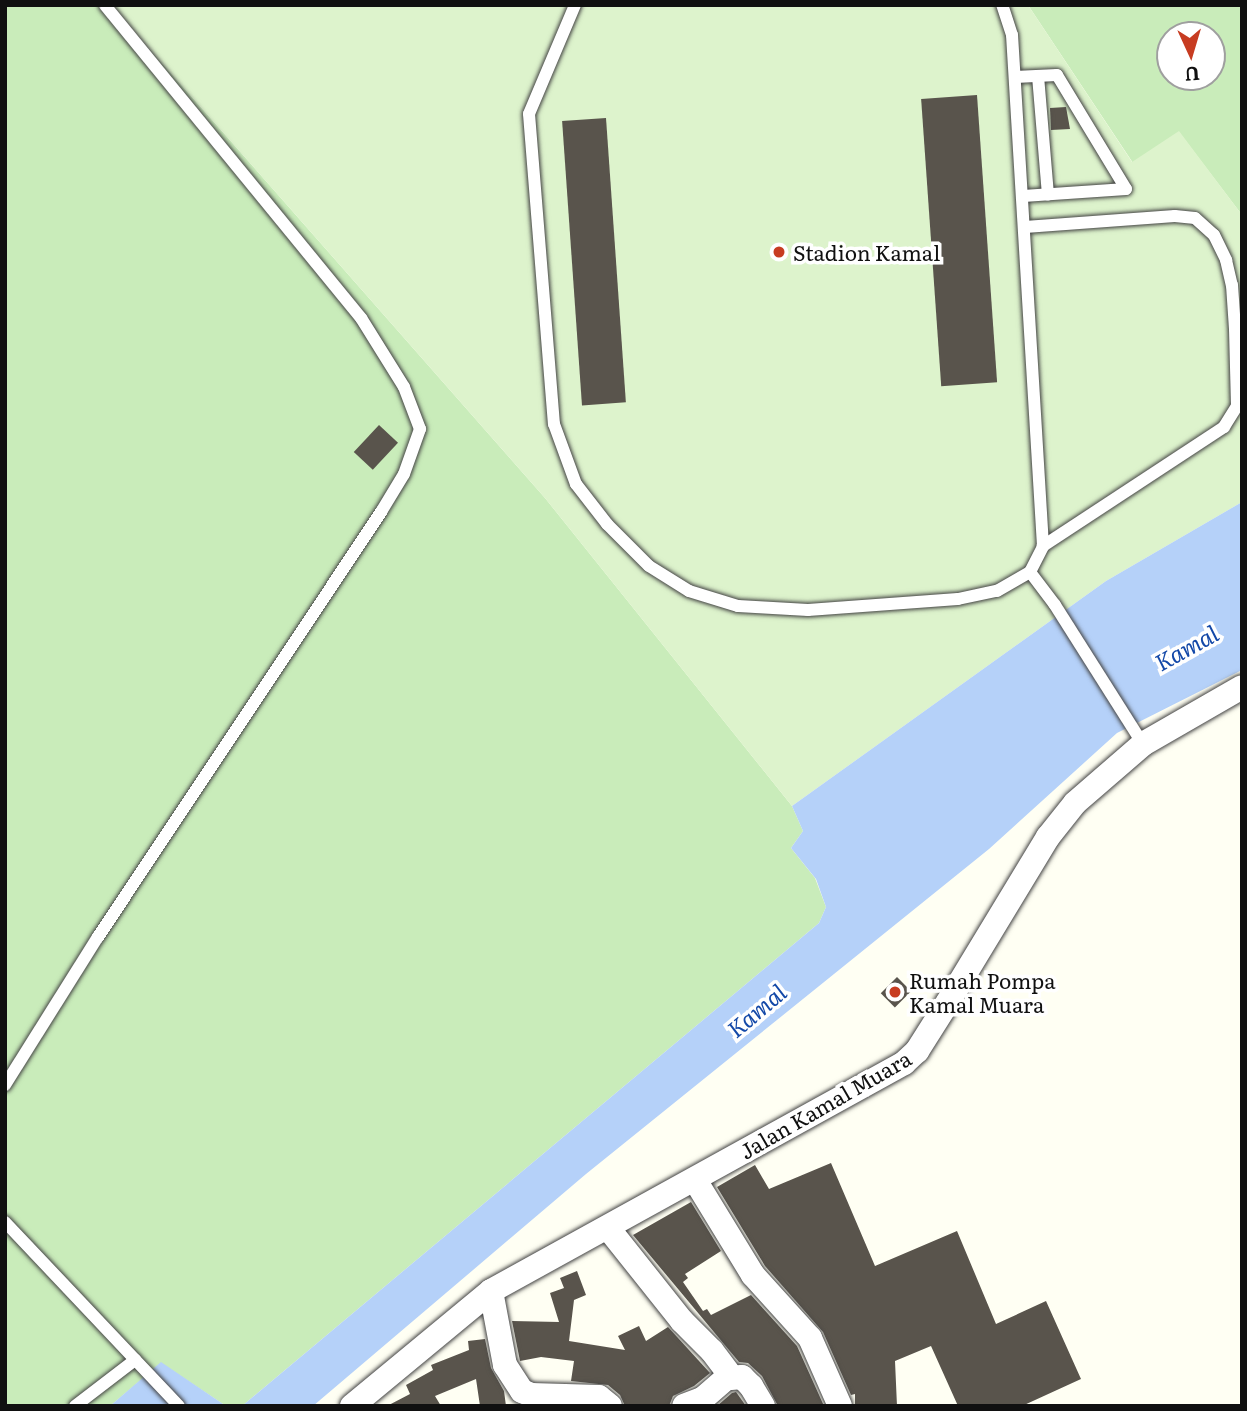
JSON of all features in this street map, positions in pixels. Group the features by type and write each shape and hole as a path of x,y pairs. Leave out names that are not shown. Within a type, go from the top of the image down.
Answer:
{"street":[{"name":"Jalan Kamal Muara","path":"358,1404 491,1291 904,1063 916,1051 948,1002 1048,836 1075,803 1138,738 1242,687"},
{"path":"695,1180 753,1275 810,1338 840,1406"},
{"path":"608,1228 696,1339 712,1351 731,1378"},
{"path":"491,1291 505,1365 522,1391 531,1395 599,1397 610,1406"},
{"path":"684,1406 702,1399 731,1378 742,1377 763,1406"}],"lane":[{"path":"5,1085 98,937 381,512 404,474 420,429 404,387 361,318 105,5"},
{"path":"575,5 529,114 555,424 576,484 607,524 649,566 689,591 738,606 808,610 958,599 997,591 1030,572 1043,546 1013,35 1002,5"},
{"path":"1015,77 1057,75 1126,190 1023,196"},
{"path":"1038,76 1048,195"},
{"path":"1025,227 1175,216 1195,218 1214,234 1230,272 1237,368 1237,406 1224,427 1043,546"},
{"path":"1030,572 1055,604 1138,738"},
{"path":"5,1222 179,1406"},
{"path":"75,1406 135,1360"}],"green space":[{"path":"5,5 111,5 545,498 792,806 803,831 791,848 815,878 826,907 819,923 242,1406 226,1406 161,1363 110,1406 5,1406"},
{"path":"111,5 1028,5 1132,162 1179,131 1242,215 1242,502 1106,581 792,806 545,498"},
{"path":"1028,5 1242,5 1242,215 1179,132 1133,163"}],"water":[{"name":"Kamal","path":"1242,502 1242,670 1117,733 989,849 586,1174 313,1406 242,1406 819,923 826,907 816,879 791,848 803,831 792,806 1106,581"},
{"path":"161,1362 226,1406 110,1406"}],"building":[{"path":"977,95 997,382 941,386 921,99"},
{"path":"1066,107 1070,129 1051,130 1050,108"},
{"path":"606,118 626,402 582,405 562,121"},
{"path":"379,425 398,443 373,470 354,452"},
{"name":"Rumah Pompa Kamal Muara","path":"897,977 911,991 895,1007 881,993"},
{"path":"831,1163 875,1266 957,1231 996,1324 1046,1301 1081,1379 1022,1406 958,1406 931,1346 895,1361 897,1406 855,1406 855,1394 851,1395 823,1332 765,1266 717,1187 755,1165 769,1189"},
{"path":"691,1202 721,1251 685,1274 688,1278 683,1282 703,1311 707,1309 711,1315 751,1295 797,1346 824,1406 778,1406 762,1376 748,1363 739,1362 633,1235"},
{"path":"577,1271 586,1295 574,1300 569,1341 625,1350 618,1336 639,1326 646,1341 668,1327 710,1373 694,1386 673,1396 669,1406 625,1406 620,1395 608,1385 571,1381 574,1361 541,1357 520,1361 512,1321 559,1322 550,1293 564,1288 560,1278"},
{"path":"485,1339 491,1368 504,1391 506,1406 480,1406 476,1379 435,1396 441,1406 387,1406 410,1394 406,1385 433,1370 431,1365 469,1350 468,1341"},
{"path":"736,1392 746,1406 717,1406 732,1393"}],"place":[{"name":"Stadion Kamal","path":"779,252"},
{"name":"Rumah Pompa Kamal Muara","path":"895,992"}]}
